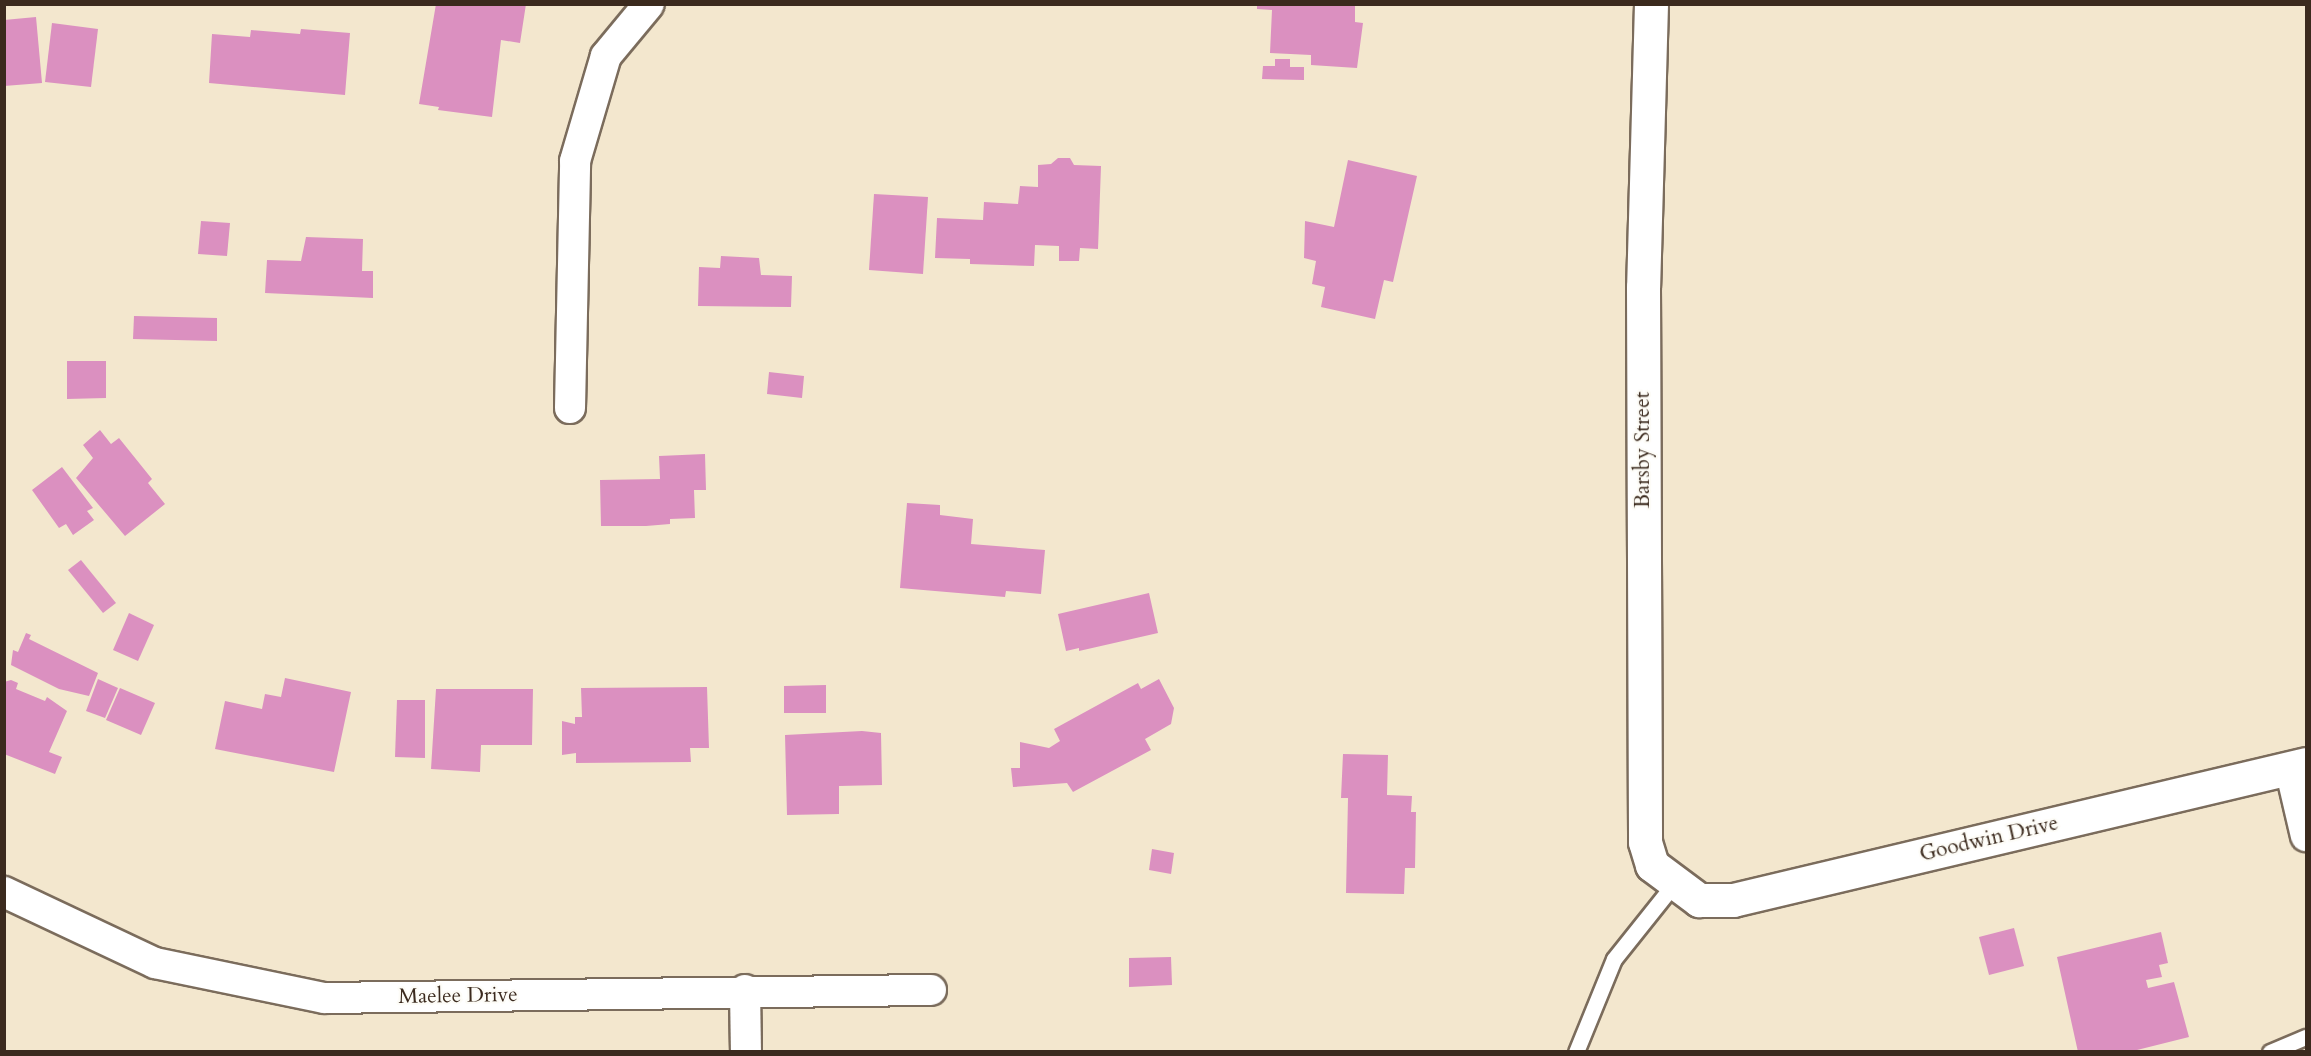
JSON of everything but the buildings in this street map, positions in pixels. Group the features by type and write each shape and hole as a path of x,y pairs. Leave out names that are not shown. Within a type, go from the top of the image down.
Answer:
{"street":[{"path":"570,408 575,161 606,56 649,4"},
{"name":"Barsby Street","path":"1651,4 1643,287 1645,842 1652,865 1673,885"},
{"path":"2298,766 2307,836"},
{"name":"Goodwin Drive","path":"1673,885 1699,900 1733,900 2298,766"},
{"name":"Maelee Drive","path":"4,892 154,963 324,998 745,990 931,990"},
{"path":"745,990 746,1052"}],"lane":[{"path":"1576,1052 1614,959 1673,885"},
{"path":"2270,1052 2307,1037"}]}
